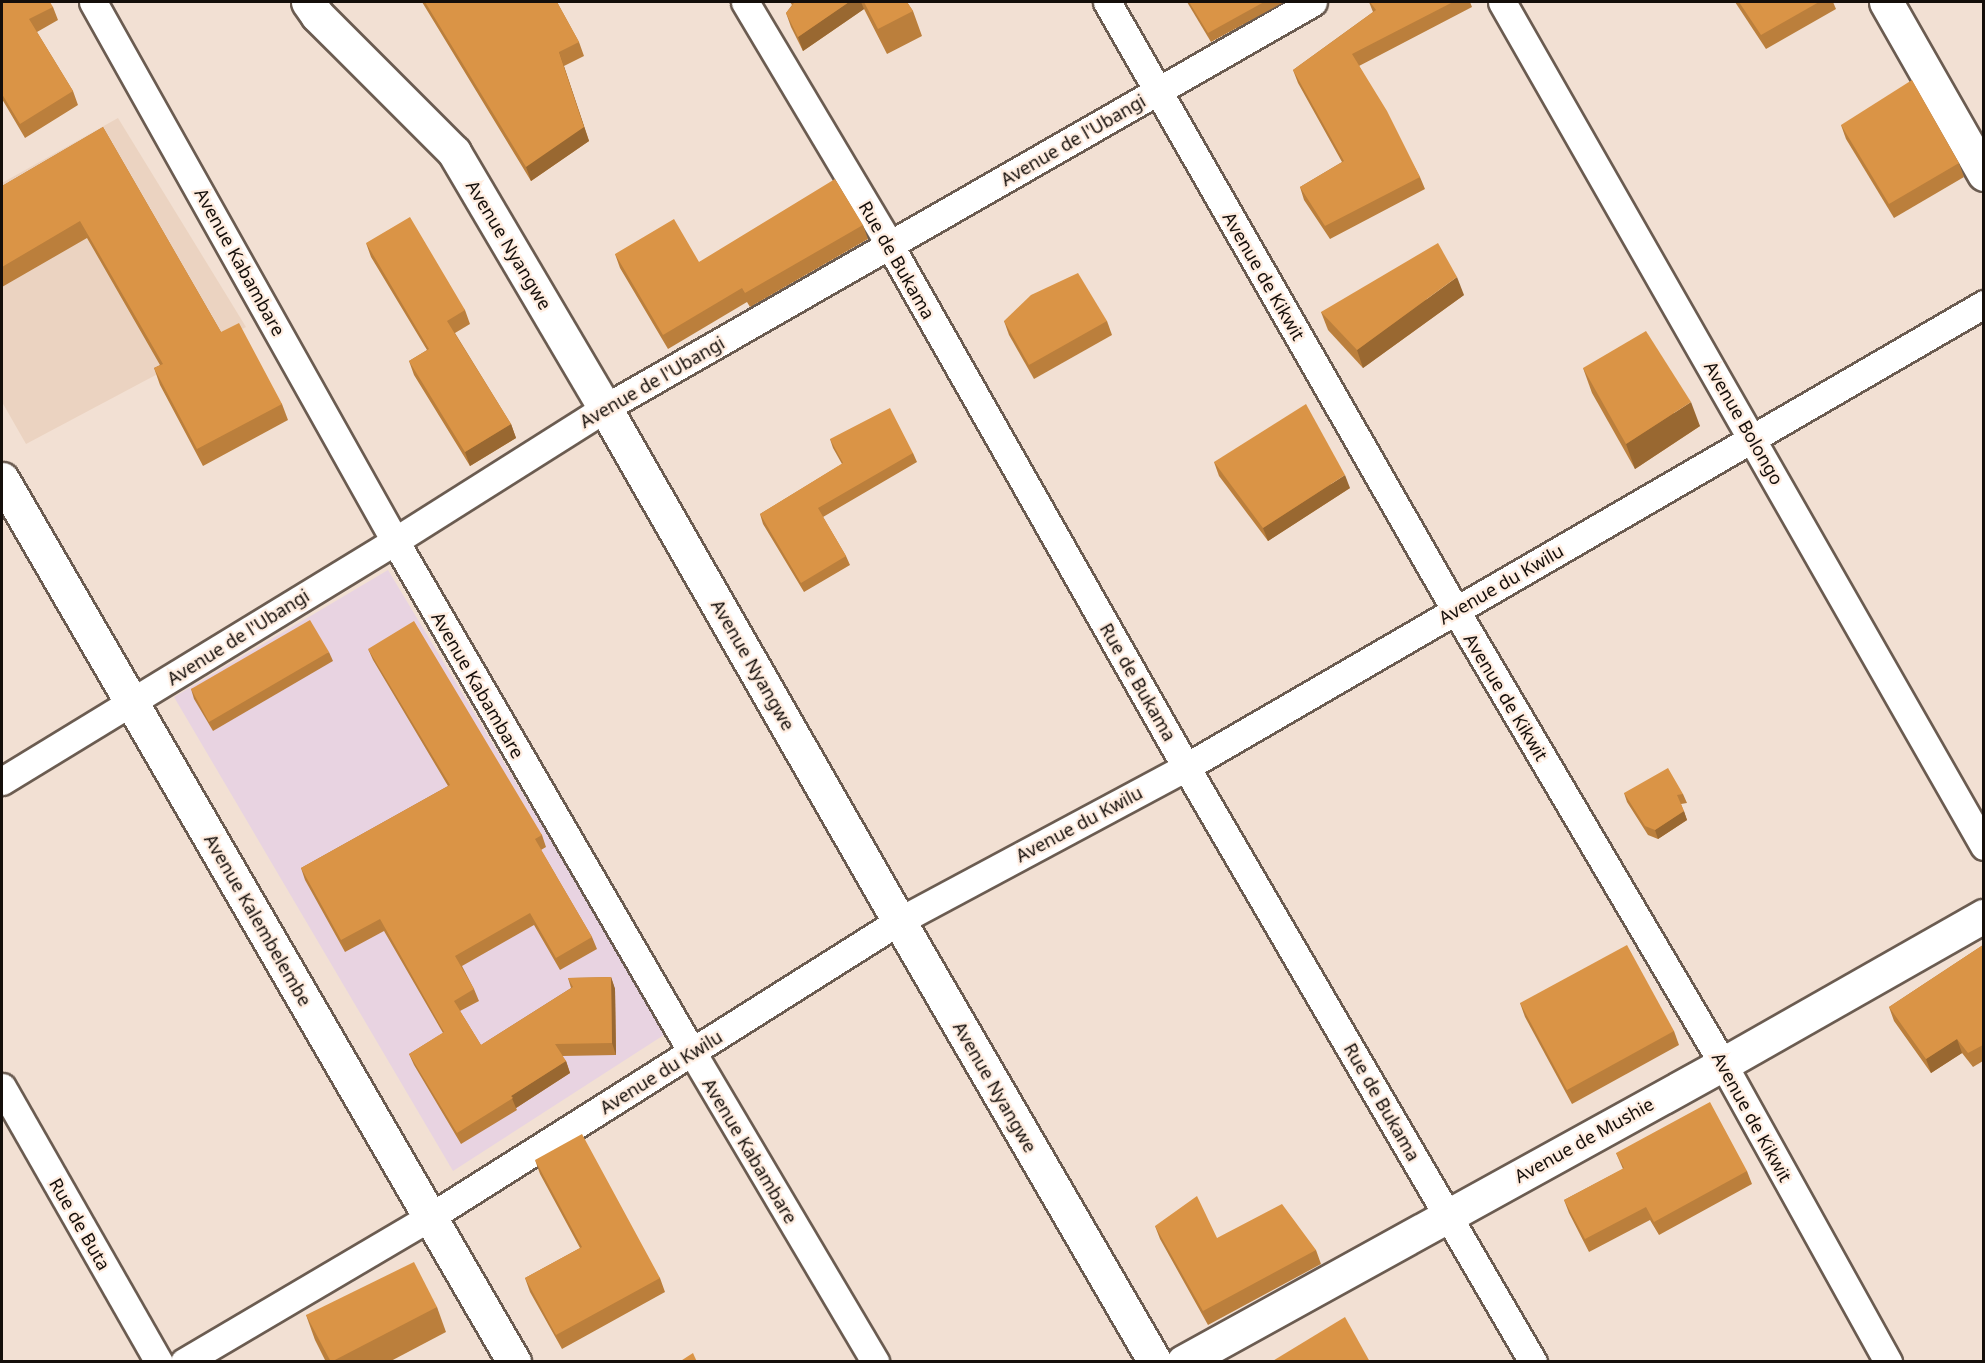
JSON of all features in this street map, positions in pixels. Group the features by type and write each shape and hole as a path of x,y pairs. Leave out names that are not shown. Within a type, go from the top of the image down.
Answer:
{"street":[{"name":"Avenue Kabambare","path":"93,2 395,541 875,1362"},
{"name":"Avenue Nyangwe","path":"308,2 317,15 454,152 605,408 1155,1362"},
{"name":"Rue de Bukama","path":"745,2 889,244 1186,767 1533,1362"},
{"name":"Avenue de Kikwit","path":"1107,2 1455,611 1723,1064 1888,1362"},
{"name":"Avenue de l'Ubangi","path":"2,781 395,541 605,408 1313,2"},
{"name":"Avenue Bolongo","path":"1502,2 1752,436 1983,846"},
{"path":"1886,2 1983,174"},
{"name":"Avenue du Kwilu","path":"184,1362 430,1217 899,921 1186,767 1752,436 1983,304"},
{"name":"Avenue Kalembelembe","path":"2,479 514,1362"},
{"name":"Avenue de Mushie","path":"1183,1362 1723,1064 1983,916"},
{"name":"Rue de Buta","path":"2,1087 159,1362"}],"shaded area":[{"path":"118,118 246,327 26,444 2,402 2,183"},
{"path":"388,570 667,1033 453,1171 174,697"}],"building":[{"path":"2,2 50,2 53,7 29,19 73,91 20,124 2,94"},
{"path":"425,2 557,2 579,42 559,52 584,127 526,167"},
{"path":"793,2 849,2 798,37 786,13"},
{"path":"864,2 907,2 913,11 878,29"},
{"path":"1189,2 1264,2 1208,33"},
{"path":"1370,2 1453,2 1352,54 1387,111 1420,177 1325,226 1300,187 1344,161 1293,70 1376,10"},
{"path":"1739,2 1819,2 1761,35"},
{"path":"1912,80 1959,163 1889,204 1841,125"},
{"path":"103,127 221,332 239,323 282,404 197,449 154,368 163,364 80,221 2,267 2,186"},
{"path":"835,179 863,225 745,293 742,288 663,335 615,254 674,219 699,262"},
{"path":"410,217 465,310 447,321 511,424 465,452 409,361 429,349 366,243"},
{"path":"1438,243 1457,277 1357,350 1321,312"},
{"path":"1078,273 1107,321 1029,365 1004,321 1031,295"},
{"path":"1646,331 1691,402 1626,444 1583,368"},
{"path":"1306,404 1345,475 1263,528 1214,462"},
{"path":"890,408 913,453 818,508 846,556 801,583 760,514 843,463 830,439"},
{"path":"310,620 329,652 209,722 191,689"},
{"path":"414,621 542,835 535,839 592,937 556,958 530,913 455,956 474,989 454,1001 481,1045 573,987 568,978 611,977 612,1043 555,1044 566,1061 457,1133 409,1054 444,1032 380,919 341,940 301,868 450,785 368,649"},
{"path":"1668,768 1683,794 1677,795 1684,811 1655,830 1645,826 1624,793"},
{"path":"1627,945 1674,1031 1567,1090 1520,1003"},
{"path":"1983,945 1983,1045 1968,1053 1957,1039 1926,1059 1889,1007"},
{"path":"1710,1102 1747,1171 1654,1222 1646,1207 1585,1239 1564,1200 1624,1168 1616,1153"},
{"path":"582,1134 660,1278 556,1335 525,1278 582,1247 535,1160"},
{"path":"1197,1196 1217,1238 1282,1204 1316,1250 1203,1311 1155,1226"},
{"path":"414,1262 437,1307 331,1362 306,1315"},
{"path":"1345,1317 1370,1362 1271,1362"},
{"path":"693,1353 697,1362 679,1362"}]}
